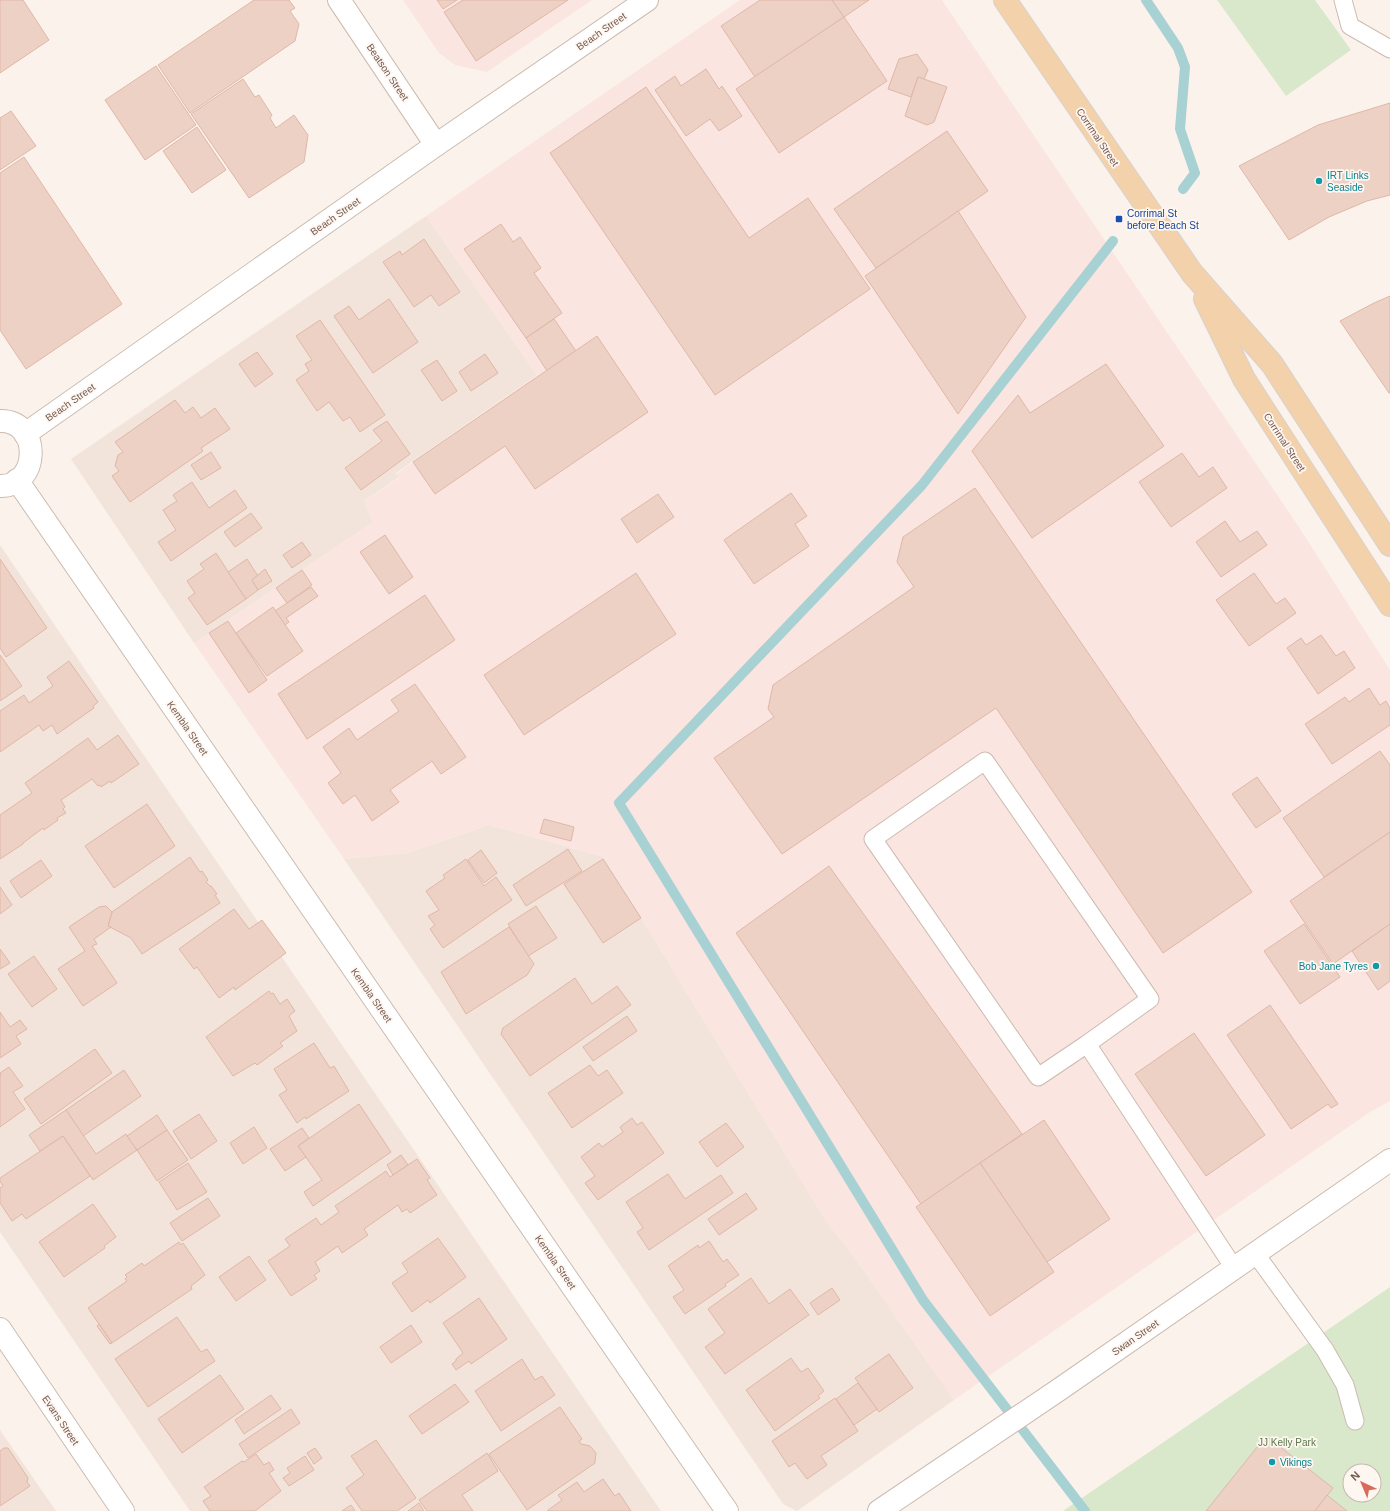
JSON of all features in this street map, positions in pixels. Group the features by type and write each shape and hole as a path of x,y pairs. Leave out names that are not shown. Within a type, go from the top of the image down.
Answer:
{"main road":[{"name":"Corrimal Street","path":"1005,0 1192,273 1272,364 1390,545"},
{"name":"Corrimal Street","path":"1192,273 1244,379 1390,605"}],"street":[{"name":"Beatson Street","path":"338,0 436,145"},
{"name":"Beach Street","path":"25,434 436,145 647,0"},
{"path":"0,420 13,423 21,429 28,437 31,447 32,457 28,467 22,475 9,483"},
{"name":"Kembla Street","path":"9,483 727,1511"},
{"name":"Swan Street","path":"879,1511 1060,1389 1390,1160"},
{"name":"Evans Street","path":"0,1329 123,1511"}],"lane":[{"path":"1343,0 1350,26 1390,49"},
{"path":"985,761 1150,999 1087,1044 1038,1077 873,839 985,761"},
{"path":"1087,1044 1234,1268"},
{"path":"1255,1253 1325,1350 1345,1385 1355,1421"}],"shaded area":[{"path":"403,0 592,0 487,72 455,65 439,53"},
{"path":"740,0 942,0 1299,527 1390,670 1390,1101 1370,1112 954,1400 855,1258 826,1221 604,857 489,825 407,853 344,859 194,643 373,522 364,501 399,478 396,474 537,375 426,216"},
{"path":"426,216 537,375 396,473 399,477 364,501 373,522 194,643 71,459"},
{"path":"0,545 661,1511 190,1511 0,1232"},
{"path":"489,825 604,857 826,1221 855,1258 954,1400 797,1511 783,1504 344,859 407,853"},
{"path":"0,1430 56,1511 0,1511"}],"green space":[{"path":"1217,0 1315,0 1351,50 1286,96"},
{"name":"JJ Kelly Park","path":"1390,1287 1390,1511 1063,1511"}],"building":[{"path":"0,0 23,0 49,40 0,73"},
{"path":"254,0 289,0 295,8 290,11 299,24 295,41 190,113 158,65"},
{"path":"437,0 457,0 443,9"},
{"path":"463,0 568,0 476,61 444,12"},
{"path":"760,0 832,0 844,17 755,77 721,26"},
{"path":"832,0 869,0 844,17"},
{"path":"844,17 887,81 779,153 736,89"},
{"path":"917,54 928,70 924,79 918,77 911,97 888,89 899,59"},
{"path":"156,66 196,125 145,160 105,100"},
{"path":"706,69 719,89 722,86 742,116 719,131 710,119 686,136 655,90 675,76 681,86"},
{"path":"918,77 947,87 934,122 927,125 905,116"},
{"path":"243,79 255,97 259,95 272,115 270,118 276,128 294,115 308,135 304,162 249,198 191,114"},
{"path":"646,87 749,238 808,198 870,289 715,395 550,153"},
{"name":"IRT Links Seaside","path":"1390,103 1390,195 1367,201 1329,217 1289,240 1239,166 1318,125"},
{"path":"11,111 36,146 0,170 0,118"},
{"path":"197,127 226,170 192,193 163,151"},
{"path":"947,131 988,191 876,268 834,209"},
{"path":"24,157 122,304 26,369 0,330 0,173"},
{"path":"958,211 1026,317 958,414 865,276"},
{"path":"501,224 513,242 520,237 541,268 534,273 562,313 526,338 464,249"},
{"path":"424,239 460,292 439,306 431,295 414,307 383,262 400,251 402,255"},
{"path":"1390,296 1390,393 1389,393 1340,321"},
{"path":"389,299 418,342 373,373 334,316 349,306 359,320"},
{"path":"554,319 576,351 547,371 526,338"},
{"path":"320,320 385,415 360,432 350,417 343,421 329,402 317,411 296,380 309,371 305,364 312,360 296,336"},
{"path":"597,336 648,412 535,489 505,446 435,494 413,462"},
{"path":"257,352 273,374 255,387 239,364"},
{"path":"485,354 498,373 471,391 459,372"},
{"path":"437,360 457,391 442,401 421,370"},
{"path":"1106,364 1164,446 1032,538 972,451 1018,395 1030,413"},
{"path":"175,400 185,413 193,407 201,418 215,408 230,429 201,448 203,451 130,502 112,476 119,471 115,466 118,455 123,452 115,442"},
{"path":"387,421 410,454 361,490 345,468 382,441 373,430"},
{"path":"211,452 221,468 201,480 191,465"},
{"path":"1182,453 1199,477 1213,467 1227,488 1171,527 1139,482"},
{"path":"192,482 209,508 235,490 247,508 171,561 158,542 176,530 163,510 177,501 173,495"},
{"path":"975,488 1252,892 1163,953 996,708 782,854 714,758 774,717 768,709 773,685 914,587 897,562 903,537"},
{"path":"791,493 807,516 795,524 809,546 754,584 724,540"},
{"path":"658,494 674,517 637,543 621,519"},
{"path":"251,513 262,528 235,547 224,532"},
{"path":"1225,521 1240,542 1257,531 1267,545 1221,577 1196,542"},
{"path":"385,535 413,577 389,594 360,552"},
{"path":"302,542 311,555 292,568 283,555"},
{"path":"216,553 246,599 207,625 188,598 195,593 187,581 204,569 200,564"},
{"path":"0,559 47,628 6,657 0,648"},
{"path":"247,559 258,576 252,580 258,590 246,599 228,572"},
{"path":"265,569 272,581 258,590 252,580"},
{"path":"302,570 312,585 287,603 276,588"},
{"path":"636,573 676,634 524,735 484,675"},
{"path":"1254,573 1276,604 1285,598 1296,613 1249,646 1216,600"},
{"path":"311,587 318,596 286,618 289,622 285,625 275,611"},
{"path":"425,595 455,640 307,739 278,694"},
{"path":"273,607 303,651 267,676 236,633"},
{"path":"228,621 267,680 249,693 209,633"},
{"path":"1321,635 1336,656 1344,651 1355,668 1318,694 1287,648 1301,638 1306,645"},
{"path":"0,655 22,686 0,701"},
{"path":"69,661 98,702 93,706 94,708 57,734 52,725 43,731 39,725 0,752 0,711 24,695 29,703 53,686 47,677"},
{"path":"415,684 466,757 441,774 432,761 390,790 399,802 372,821 355,795 343,804 328,783 341,773 323,747 349,728 357,740 399,711 391,700"},
{"path":"1369,688 1380,705 1386,701 1390,708 1390,725 1332,764 1305,724 1345,697 1349,702"},
{"path":"118,735 139,764 111,783 110,781 101,787 100,785 98,786 92,779 61,800 65,807 63,809 66,813 57,818 58,820 44,830 43,828 23,844 0,859 0,815 32,793 25,783 88,738 97,750"},
{"path":"1380,751 1390,765 1390,832 1324,877 1283,818"},
{"path":"1257,777 1281,811 1256,828 1232,794"},
{"path":"147,804 175,846 114,888 85,846"},
{"path":"544,819 574,827 571,841 540,833"},
{"path":"1390,832 1390,924 1333,964 1290,901"},
{"path":"568,849 582,871 526,906 513,885"},
{"path":"481,850 497,873 484,883 468,860"},
{"path":"190,857 200,872 202,871 208,880 206,882 217,894 215,895 220,903 142,954 131,938 108,926 112,912"},
{"path":"466,859 484,886 496,877 512,900 443,948 430,929 435,925 428,916 439,910 426,891 445,878 443,875"},
{"path":"603,859 641,918 603,943 564,884"},
{"path":"41,860 52,876 21,898 10,881"},
{"path":"829,866 1022,1134 921,1204 736,933"},
{"path":"0,887 12,905 0,914"},
{"path":"106,906 112,912 108,926 111,927 94,939 97,944 92,946 117,983 83,1006 58,969 85,951 69,927 99,907"},
{"path":"536,906 557,938 528,956 508,924"},
{"path":"234,909 249,929 262,920 286,953 235,990 234,987 219,998 197,967 194,969 179,949"},
{"path":"1304,924 1340,977 1300,1004 1264,951"},
{"name":"Bob Jane Tyres","path":"1390,924 1390,981 1378,990 1352,951"},
{"path":"509,927 534,964 527,975 466,1014 441,972"},
{"path":"0,949 10,963 0,969"},
{"path":"34,956 57,989 32,1007 8,974"},
{"path":"575,978 592,1004 617,986 631,1005 530,1076 501,1034 503,1028"},
{"path":"269,991 271,994 273,993 280,1004 287,999 295,1011 289,1016 297,1031 280,1043 283,1046 257,1065 255,1063 233,1076 206,1037"},
{"path":"1270,1005 1338,1104 1331,1108 1328,1104 1291,1129 1227,1035"},
{"path":"0,1012 10,1027 20,1020 27,1029 16,1036 21,1044 0,1058"},
{"path":"627,1016 637,1031 593,1061 583,1047"},
{"path":"1194,1033 1265,1135 1206,1176 1135,1074"},
{"path":"314,1043 330,1068 334,1066 349,1091 306,1119 305,1117 297,1123 279,1095 287,1090 274,1069"},
{"path":"95,1049 112,1073 41,1124 24,1099"},
{"path":"590,1065 598,1076 607,1070 623,1093 572,1128 548,1093"},
{"path":"9,1067 23,1086 13,1092 25,1109 0,1127 0,1073"},
{"path":"124,1070 141,1096 83,1136 66,1110"},
{"path":"359,1104 391,1152 313,1206 304,1192 322,1180 298,1146"},
{"path":"66,1110 96,1154 126,1134 137,1150 93,1180 63,1136 40,1151 29,1135"},
{"path":"199,1114 217,1141 191,1159 173,1131"},
{"path":"157,1115 167,1130 137,1150 127,1136"},
{"path":"632,1118 637,1125 642,1122 664,1153 598,1200 585,1183 595,1176 581,1157 599,1143 602,1147 623,1132 620,1127"},
{"path":"1044,1120 1110,1219 1047,1262 980,1163"},
{"path":"726,1123 744,1147 717,1167 699,1142"},
{"path":"254,1127 267,1148 243,1164 230,1143"},
{"path":"302,1128 309,1138 298,1146 306,1157 285,1171 270,1149"},
{"path":"167,1130 188,1160 157,1181 137,1150"},
{"path":"63,1136 90,1176 26,1219 22,1214 12,1221 0,1203 0,1188 3,1186 0,1178"},
{"path":"401,1155 408,1165 393,1175 387,1165"},
{"path":"417,1159 430,1178 427,1180 437,1195 410,1213 407,1209 402,1212 398,1205 364,1229 368,1235 342,1253 338,1246 315,1262 320,1271 314,1275 317,1279 291,1296 268,1261 290,1246 285,1239 316,1218 321,1225 339,1212 335,1206 386,1171 390,1177"},
{"path":"188,1163 207,1192 177,1210 159,1182"},
{"path":"980,1163 1054,1272 990,1316 916,1207"},
{"path":"668,1174 685,1199 721,1175 733,1193 649,1250 637,1232 643,1228 626,1202"},
{"path":"746,1193 757,1209 719,1235 708,1219"},
{"path":"208,1198 220,1216 182,1241 170,1223"},
{"path":"93,1204 116,1237 104,1246 105,1248 64,1277 39,1242"},
{"path":"438,1238 466,1277 430,1303 428,1300 412,1312 392,1283 408,1272 402,1263"},
{"path":"709,1241 723,1262 727,1259 739,1275 725,1284 726,1286 685,1314 673,1297 684,1290 668,1266 698,1245 699,1248"},
{"path":"179,1242 181,1245 183,1243 205,1275 191,1286 192,1289 112,1343 88,1308 127,1281 125,1279 127,1277 125,1275 142,1263 144,1266"},
{"path":"249,1256 266,1280 236,1301 219,1277"},
{"path":"751,1278 769,1304 790,1289 809,1315 725,1374 705,1347 725,1333 708,1309"},
{"path":"832,1288 840,1300 818,1315 810,1303"},
{"path":"479,1298 507,1339 471,1364 469,1361 456,1370 452,1364 463,1353 443,1323"},
{"path":"177,1317 201,1352 207,1349 215,1361 148,1407 115,1359"},
{"path":"99,1324 112,1343 110,1344 97,1326"},
{"path":"411,1325 422,1342 391,1363 380,1347"},
{"path":"889,1354 913,1388 879,1412 855,1378"},
{"path":"791,1358 801,1372 808,1368 824,1391 818,1396 820,1398 775,1431 746,1390"},
{"path":"522,1359 535,1380 542,1376 555,1395 501,1431 475,1391"},
{"path":"220,1375 244,1409 182,1453 158,1419"},
{"path":"858,1383 877,1409 854,1425 836,1399"},
{"path":"455,1384 469,1402 422,1434 409,1416"},
{"path":"271,1395 281,1409 244,1434 235,1420"},
{"path":"835,1398 858,1431 821,1456 827,1465 807,1479 795,1463 789,1467 772,1441"},
{"path":"560,1407 582,1439 579,1441 581,1444 590,1446 596,1453 595,1463 527,1510 489,1454"},
{"path":"291,1409 300,1423 248,1458 239,1444"},
{"name":"Vikings","path":"1266,1436 1333,1488 1315,1511 1206,1511"},
{"path":"376,1440 416,1498 397,1511 362,1511 346,1488 364,1475 351,1456"},
{"path":"4,1448 8,1448 28,1478 27,1482 30,1486 0,1506 0,1451"},
{"path":"315,1448 322,1458 314,1464 307,1453"},
{"path":"487,1453 498,1471 462,1495 473,1511 427,1511 419,1500"},
{"path":"256,1454 264,1465 269,1462 274,1470 269,1473 281,1491 255,1511 210,1511 203,1501 211,1496 204,1487 242,1461 244,1462"},
{"path":"305,1456 314,1470 289,1486 283,1478 290,1473 287,1468"},
{"path":"603,1479 615,1496 619,1493 631,1511 547,1511 562,1500 558,1495 577,1482 584,1492"},
{"path":"1327,1495 1347,1511 1315,1511"},
{"path":"419,1503 424,1511 408,1511"},
{"path":"351,1505 355,1511 342,1511"}],"waterway":[{"path":"1146,0 1178,48 1185,67 1180,129 1195,173 1183,189"},
{"path":"1085,1511 923,1300 619,803 922,485 1113,241"}],"place":[{"name":"IRT Links Seaside","path":"1319,181"},
{"name":"Corrimal St before Beach St","path":"1119,219"},
{"name":"Bob Jane Tyres","path":"1376,966"},
{"name":"Vikings","path":"1272,1462"}]}
